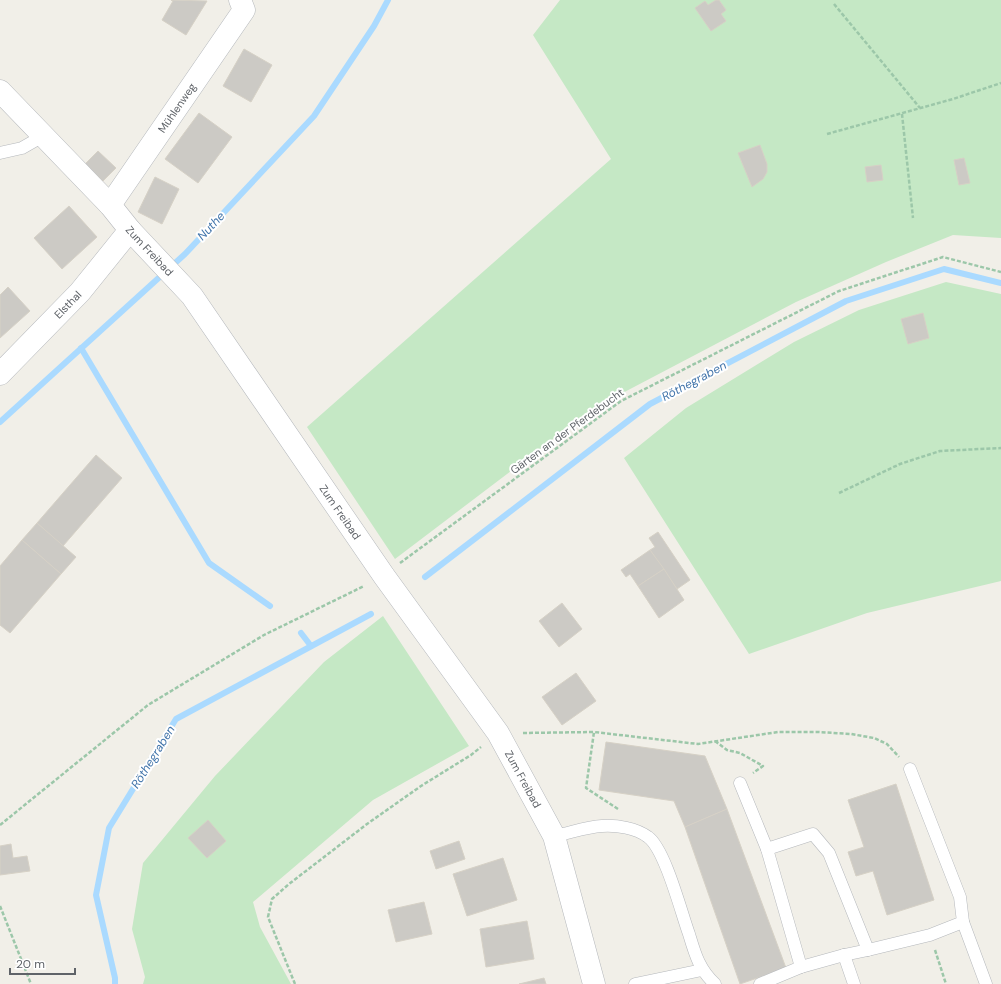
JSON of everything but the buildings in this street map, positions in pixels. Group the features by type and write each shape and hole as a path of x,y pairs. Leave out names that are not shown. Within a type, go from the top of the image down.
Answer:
{"street":[{"name":"Mühlenweg","path":"110,205 247,3"},
{"name":"Zum Freibad","path":"0,91 110,205 130,230 192,296 384,576 498,733 554,836 594,984"},
{"name":"Elsthal","path":"0,374 80,292 130,230"}],"lane":[{"path":"0,153 22,148 43,136"},
{"path":"910,769 960,896 963,922 986,984"},
{"path":"740,783 767,849 801,968"},
{"path":"554,836 601,826 622,827 636,830 648,837 657,846 666,866 695,955 702,970 715,984"},
{"path":"767,849 813,834 829,853 868,950"},
{"path":"760,984 801,968 844,955 930,935 963,922"},
{"path":"844,955 854,984"},
{"path":"635,984 702,970"}],"path":[{"path":"834,4 920,108"},
{"path":"827,134 902,114 1001,83"},
{"path":"902,114 912,218"},
{"name":"Gärten an der Pferdebucht","path":"0,825 148,705 264,635 384,576 620,400 839,291 942,257 1001,272"},
{"path":"839,492 900,464 940,451 1001,448"},
{"path":"594,732 586,788 596,796 617,807 623,816 622,827"},
{"path":"295,984 268,917 272,899 289,884 367,824 421,786 471,755 498,733 594,732 698,744 778,732 851,734 874,738 887,744 910,769"},
{"path":"715,741 727,750 740,753 763,766 740,783"},
{"path":"0,906 31,984"},
{"path":"930,935 946,984"}],"green space":[{"path":"560,0 1001,0 1001,238 953,235 886,262 796,302 594,408 395,559 307,427 611,159 533,35"},
{"path":"946,282 1001,294 1001,581 867,613 749,654 624,458 686,408 794,342 859,310"},
{"path":"383,616 469,746 373,800 253,902 260,927 291,984 143,984 145,977 132,929 143,863 215,776 324,662"}],"waterway":[{"name":"Nuthe","path":"0,422 185,254 314,116 374,26 388,0"},
{"name":"Röthegraben","path":"425,577 650,404 846,301 944,269 1001,283"},
{"path":"81,348 209,563 270,606"},
{"name":"Röthegraben","path":"115,984 115,978 96,895 109,828 176,719 371,614"},
{"path":"301,633 311,646"}]}
